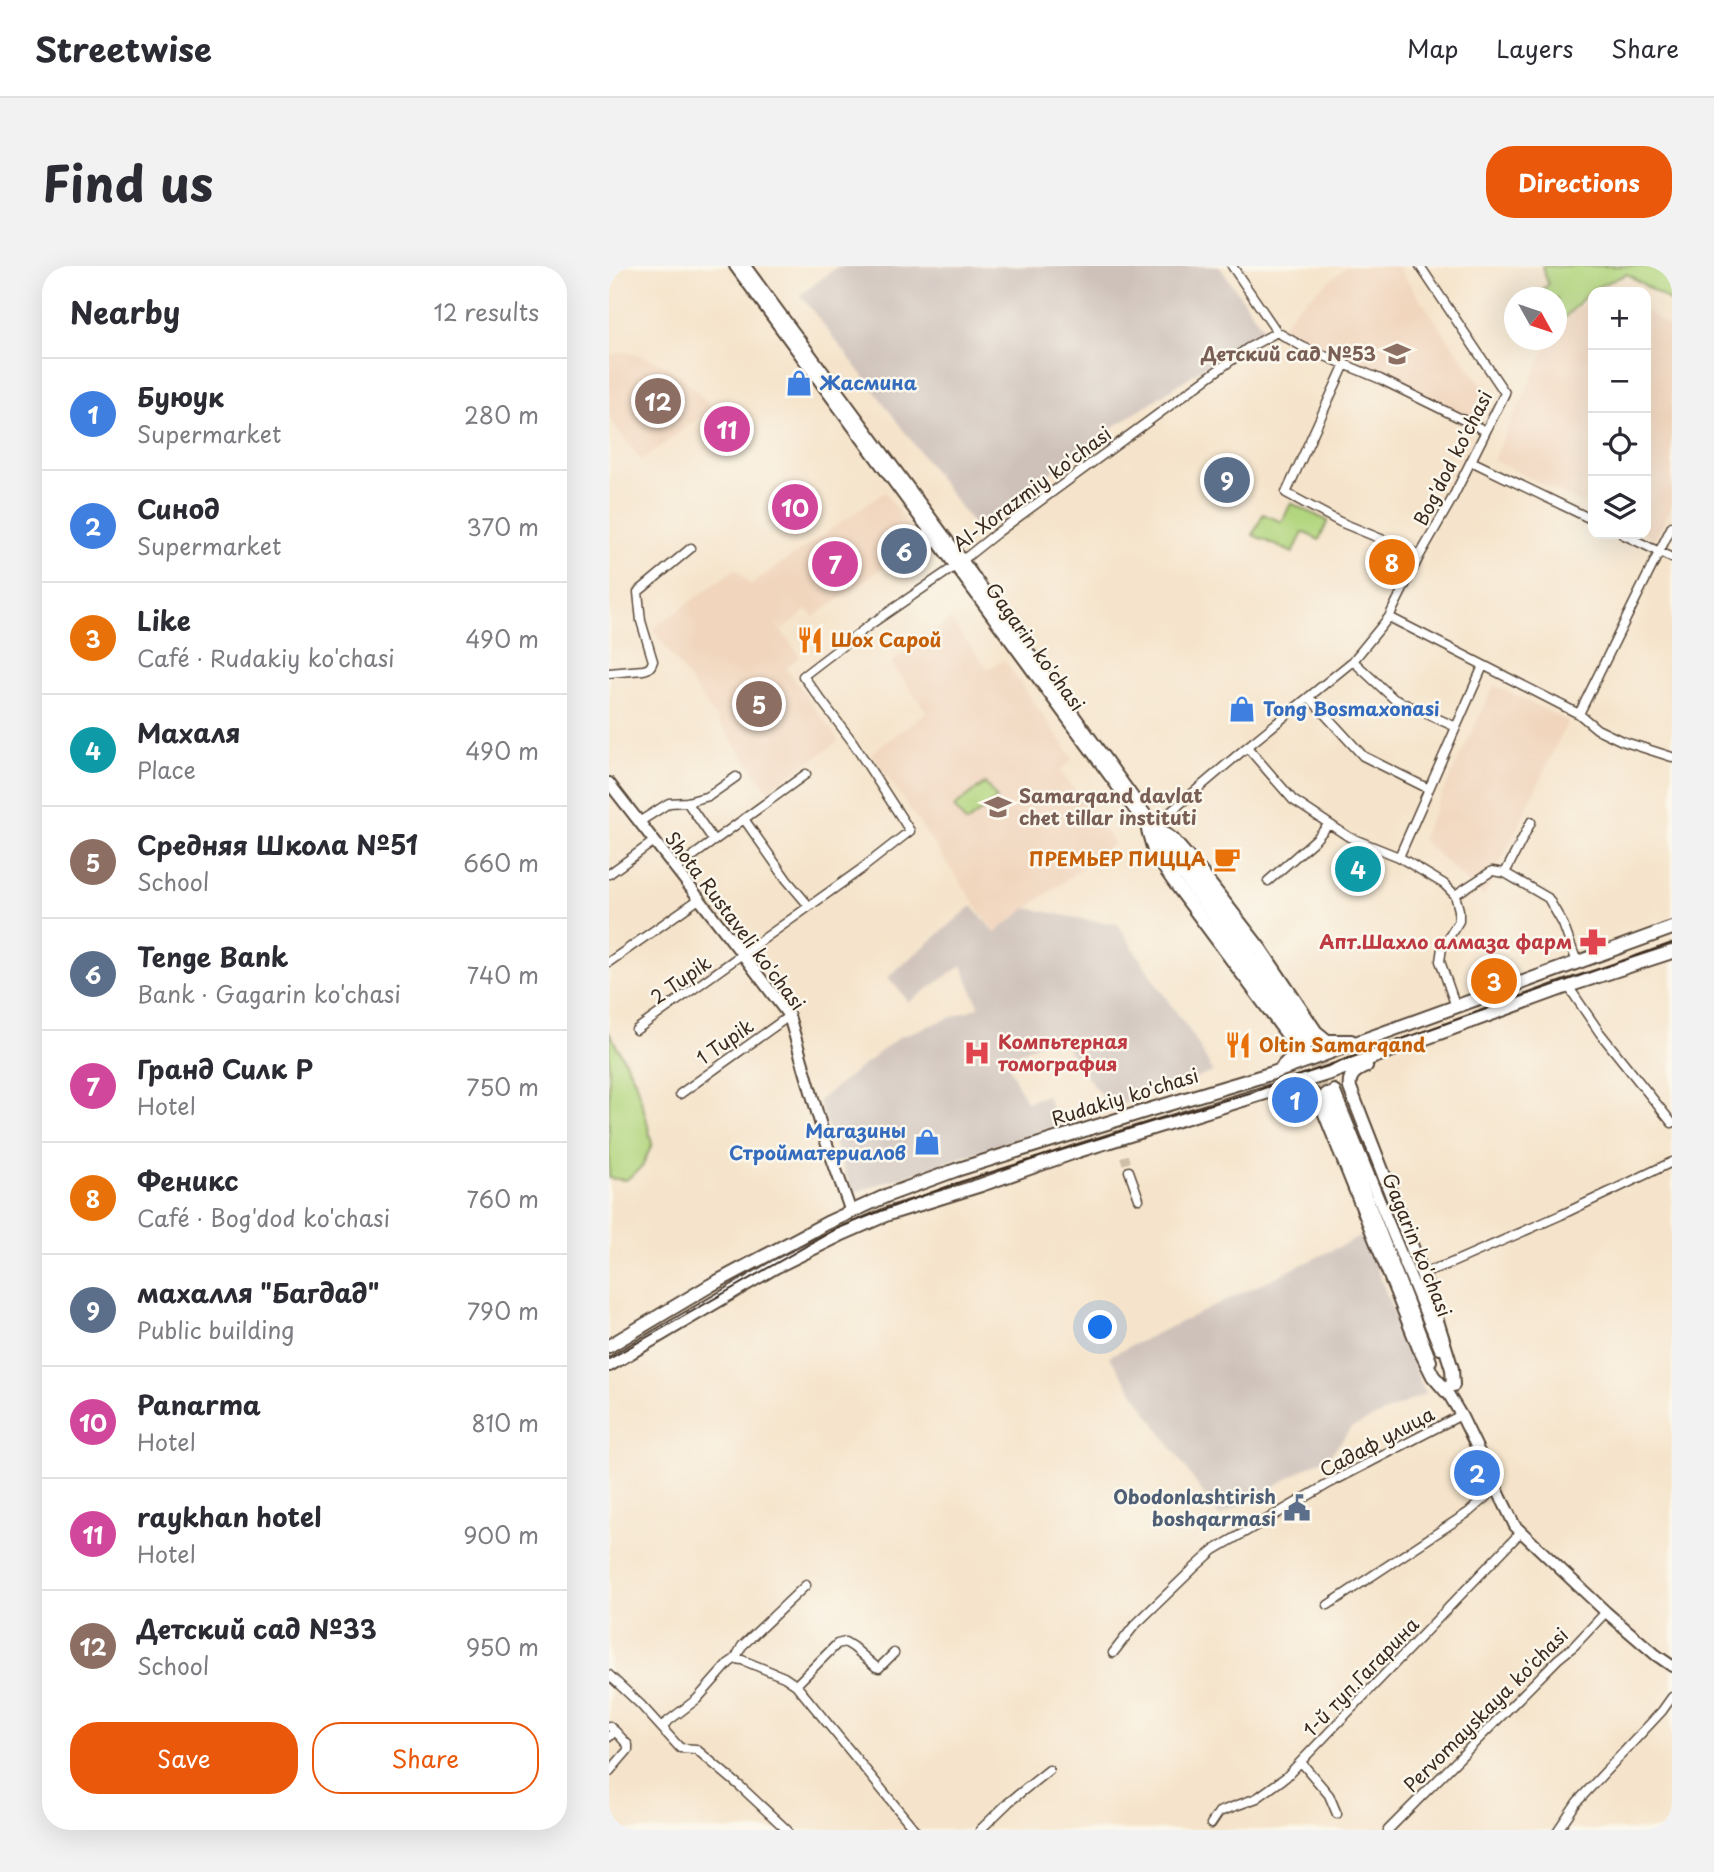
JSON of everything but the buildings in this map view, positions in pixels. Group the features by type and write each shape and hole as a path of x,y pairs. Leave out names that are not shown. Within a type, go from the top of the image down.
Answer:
{"main road":[{"name":"Gagarin ko'chasi","path":"735,266 958,564"},
{"name":"Gagarin ko'chasi","path":"745,266 1151,828 1284,998 1309,1046"},
{"name":"Shota Rustaveli ko'chasi","path":"610,786 789,1016 824,1136 851,1212"},
{"path":"1151,828 1173,840 1199,870 1261,950 1320,1036 1332,1041 1366,1040"},
{"path":"1151,828 1155,854 1293,1042 1295,1051 1292,1058 1273,1073"},
{"name":"Rudakiy ko'chasi","path":"609,1346 711,1286 888,1195 956,1170 1273,1073 1672,928"},
{"name":"Rudakiy ko'chasi","path":"609,1365 775,1267 888,1214 1389,1053 1568,986 1672,952"},
{"path":"1419,1021 1424,1039"},
{"path":"1276,1090 1305,1088 1319,1099 1419,1348 1433,1376 1450,1388 1452,1369 1422,1273 1349,1083 1353,1072 1389,1053"},
{"name":"Gagarin ko'chasi","path":"1330,1091 1432,1364 1450,1388 1515,1527 1606,1612 1672,1667"},
{"path":"1152,1109 1158,1126"},
{"path":"650,1322 657,1336"}],"street":[{"path":"1232,266 1277,332 1303,347 1380,379 1486,431"},
{"name":"Bog'dod ko'chasi","path":"1151,828 1353,661 1389,617 1505,393 1420,266"},
{"name":"Al-Xorazmiy ko'chasi","path":"743,955 910,831 852,741 803,676 1248,348 1277,332"},
{"path":"1345,364 1286,493 1340,522 1420,555"},
{"path":"1471,461 1588,518"},
{"path":"1579,715 1672,526"},
{"path":"1632,539 1672,558"},
{"path":"609,673 643,670 652,665 641,621 638,592 691,548"},
{"path":"1389,617 1579,715 1597,729 1622,741 1672,757"},
{"path":"1353,661 1394,699 1457,727"},
{"path":"1399,857 1483,666"},
{"path":"1309,697 1363,757 1429,789"},
{"path":"1247,747 1293,800 1349,836 1399,857 1444,884 1455,895 1459,921 1442,948 1440,961 1456,1007"},
{"path":"675,869 806,774"},
{"path":"639,822 669,803 687,802 709,796 736,777"},
{"path":"687,802 714,841"},
{"path":"744,819 809,906"},
{"path":"1505,873 1531,822"},
{"path":"1268,881 1329,824"},
{"path":"609,873 653,842"},
{"path":"1455,895 1492,871 1505,873 1548,898 1563,924 1577,962"},
{"path":"609,962 699,900"},
{"name":"2 Tupik","path":"636,1030 743,955"},
{"path":"1568,986 1600,1033 1670,1117"},
{"name":"1 Tupik","path":"680,1094 789,1016"},
{"path":"1422,1273 1549,1220 1672,1162"},
{"path":"1129,1171 1139,1199"},
{"name":"Садаф улица","path":"1113,1653 1134,1626 1214,1550 1331,1483 1461,1415"},
{"path":"1328,1605 1469,1512 1496,1488"},
{"name":"1-й туп.Гагарина","path":"1211,1824 1219,1812 1257,1798 1286,1777 1521,1532"},
{"path":"666,1733 663,1724 697,1699 735,1659 741,1646 806,1584"},
{"name":"Pervomayskaya ko'chasi","path":"1388,1830 1606,1612"},
{"path":"796,1685 837,1644 845,1642 879,1668 894,1653"},
{"path":"735,1659 784,1677 796,1685 915,1830"},
{"path":"609,1675 680,1748 696,1749 787,1830"},
{"path":"1558,1830 1577,1802 1672,1697"},
{"path":"609,1772 628,1750 628,1745 611,1732"},
{"path":"1301,1762 1329,1795 1337,1814"},
{"path":"981,1830 1009,1802 1049,1770"}],"shaded area":[{"path":"839,266 1219,266 1263,328 1117,425 975,527 800,295"},
{"name":"Детский сад №53","path":"1347,266 1397,266 1484,389 1471,419 1386,381 1281,327 1297,307"},
{"path":"1588,299 1588,507 1493,460 1545,350 1567,350 1567,319"},
{"path":"1651,314 1672,330 1672,506 1655,539 1651,537"},
{"path":"625,352 662,363 688,382 712,408 641,461 609,418 609,355"},
{"path":"885,492 919,541 814,617 807,610 783,630 771,616 800,656 786,668 839,741 768,791 653,629 736,568 750,585"},
{"name":"Samarqand davlat chet tillar instituti","path":"950,619 988,669 1004,660 1073,758 1060,771 1114,843 995,933 871,753 927,712 891,663"},
{"path":"1494,685 1568,721 1484,897 1421,839"},
{"path":"972,906 995,933 1027,908 1118,924 1194,1037 1213,1072 1111,1108 1057,1034 1006,1060 1026,1102 1047,1095 1056,1126 853,1193 818,1101 899,1037 979,1007 962,965 909,1002 888,977"},
{"path":"1364,1235 1425,1394 1351,1428 1331,1454 1219,1517 1109,1356"}],"green space":[{"path":"1542,266 1672,266 1672,303 1627,274 1597,287 1588,287 1588,293 1567,315 1567,287 1545,287 1548,284"},
{"path":"1291,503 1328,521 1319,540 1303,532 1293,553 1253,535 1263,514 1282,522"},
{"path":"985,783 997,799 966,823 954,807"},
{"path":"609,1032 635,1080 652,1144 642,1167 626,1180 609,1178"}],"tunnel":[{"path":"1312,1043 1334,1090"},
{"path":"1307,1052 1326,1093"},
{"path":"1124,1156 1129,1171"}],"tram line":[{"path":"609,1359 836,1229 881,1211 960,1182 1253,1092 1672,943"}],"place":[{"name":"Детский сад №53","path":"1397,354"},
{"name":"Жасмина","path":"799,383"},
{"name":"Детский сад №33","path":"658,401"},
{"name":"raykhan hotel","path":"727,429"},
{"name":"махалля \"Багдад\"","path":"1227,480"},
{"name":"Panarma","path":"795,507"},
{"name":"Tenge Bank","path":"904,551"},
{"name":"Феникс","path":"1392,562"},
{"name":"Гранд Силк Р","path":"835,564"},
{"name":"Шох Сарой","path":"810,640"},
{"name":"Средняя Школа №51","path":"759,704"},
{"name":"Tong Bosmaxonasi","path":"1242,709"},
{"name":"Samarqand davlat chet tillar instituti","path":"998,807"},
{"name":"ПРЕМЬЕР ПИЦЦА","path":"1227,859"},
{"name":"Махаля","path":"1358,869"},
{"name":"Апт.Шахло алмаза фарм","path":"1593,942"},
{"name":"Like","path":"1494,981"},
{"name":"Oltin Samarqand","path":"1238,1045"},
{"name":"Компьтерная томография","path":"977,1053"},
{"name":"Буюук","path":"1295,1100"},
{"name":"Магазины Стройматериалов","path":"927,1142"},
{"name":"Синод","path":"1477,1473"},
{"name":"Obodonlashtirish boshqarmasi","path":"1297,1508"}]}
